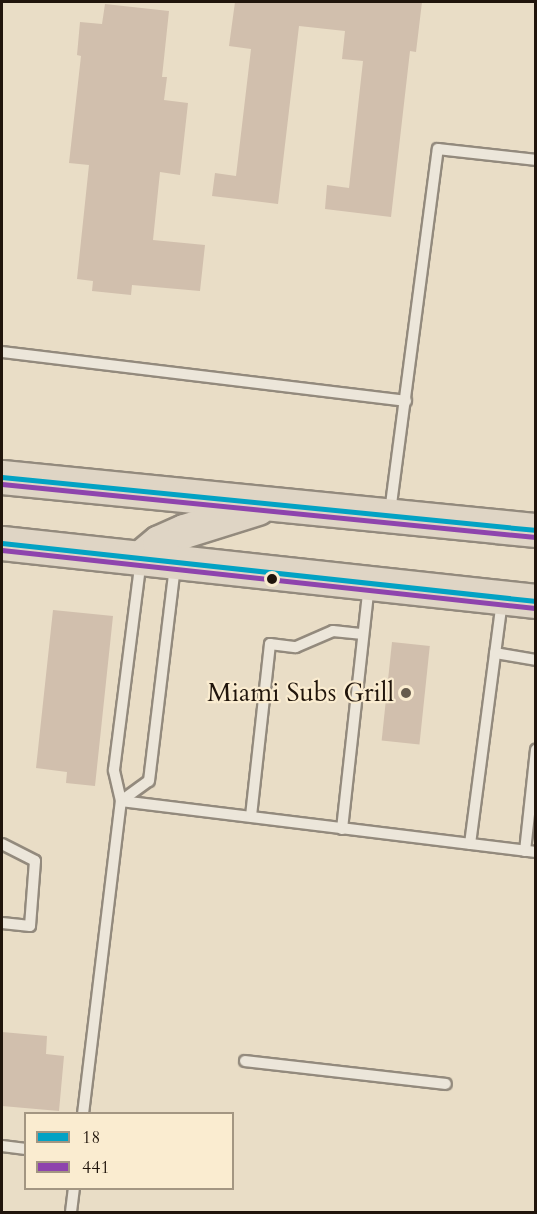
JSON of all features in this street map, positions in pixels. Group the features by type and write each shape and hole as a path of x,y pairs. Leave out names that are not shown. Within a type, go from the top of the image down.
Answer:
{"main road":[{"path":"2,477 536,530"},
{"path":"141,557 159,542 184,531 271,504"},
{"path":"2,543 536,601"}],"lane":[{"path":"389,516 438,149 536,160"},
{"path":"2,352 406,401"},
{"path":"83,1112 121,801 114,770 141,557"},
{"path":"121,801 149,781 176,561"},
{"path":"342,829 369,583"},
{"path":"470,844 502,598"},
{"path":"251,816 270,645 296,647 333,631 363,634"},
{"path":"495,653 536,660"},
{"path":"121,801 530,851 536,750"},
{"path":"2,844 35,861 30,926 2,923"},
{"path":"245,1061 446,1084"},
{"path":"2,1146 24,1149"},
{"path":"71,1212 74,1190"}],"building":[{"path":"235,2 422,2 416,52 410,51 391,217 325,209 327,185 349,188 363,61 342,59 345,31 299,26 278,204 212,196 215,173 236,176 251,49 229,46"},
{"path":"105,4 169,11 162,77 167,77 164,100 188,103 180,175 160,172 153,240 205,245 200,291 132,285 131,295 92,291 93,281 77,279 89,165 69,163 81,56 77,55 80,22 102,24"},
{"path":"53,610 113,616 95,786 66,783 67,772 36,768"},
{"name":"Miami Subs Grill","path":"392,642 430,646 419,744 382,740"},
{"path":"2,1032 47,1036 46,1054 64,1056 59,1111 2,1106"}],"transit line":[{"name":"18","path":"2,477 536,530"},
{"name":"441","path":"2,484 535,537"},
{"name":"18","path":"2,543 536,601"},
{"name":"441","path":"2,550 535,608"}],"place":[{"name":"Miami Subs Grill","path":"406,693"}]}
